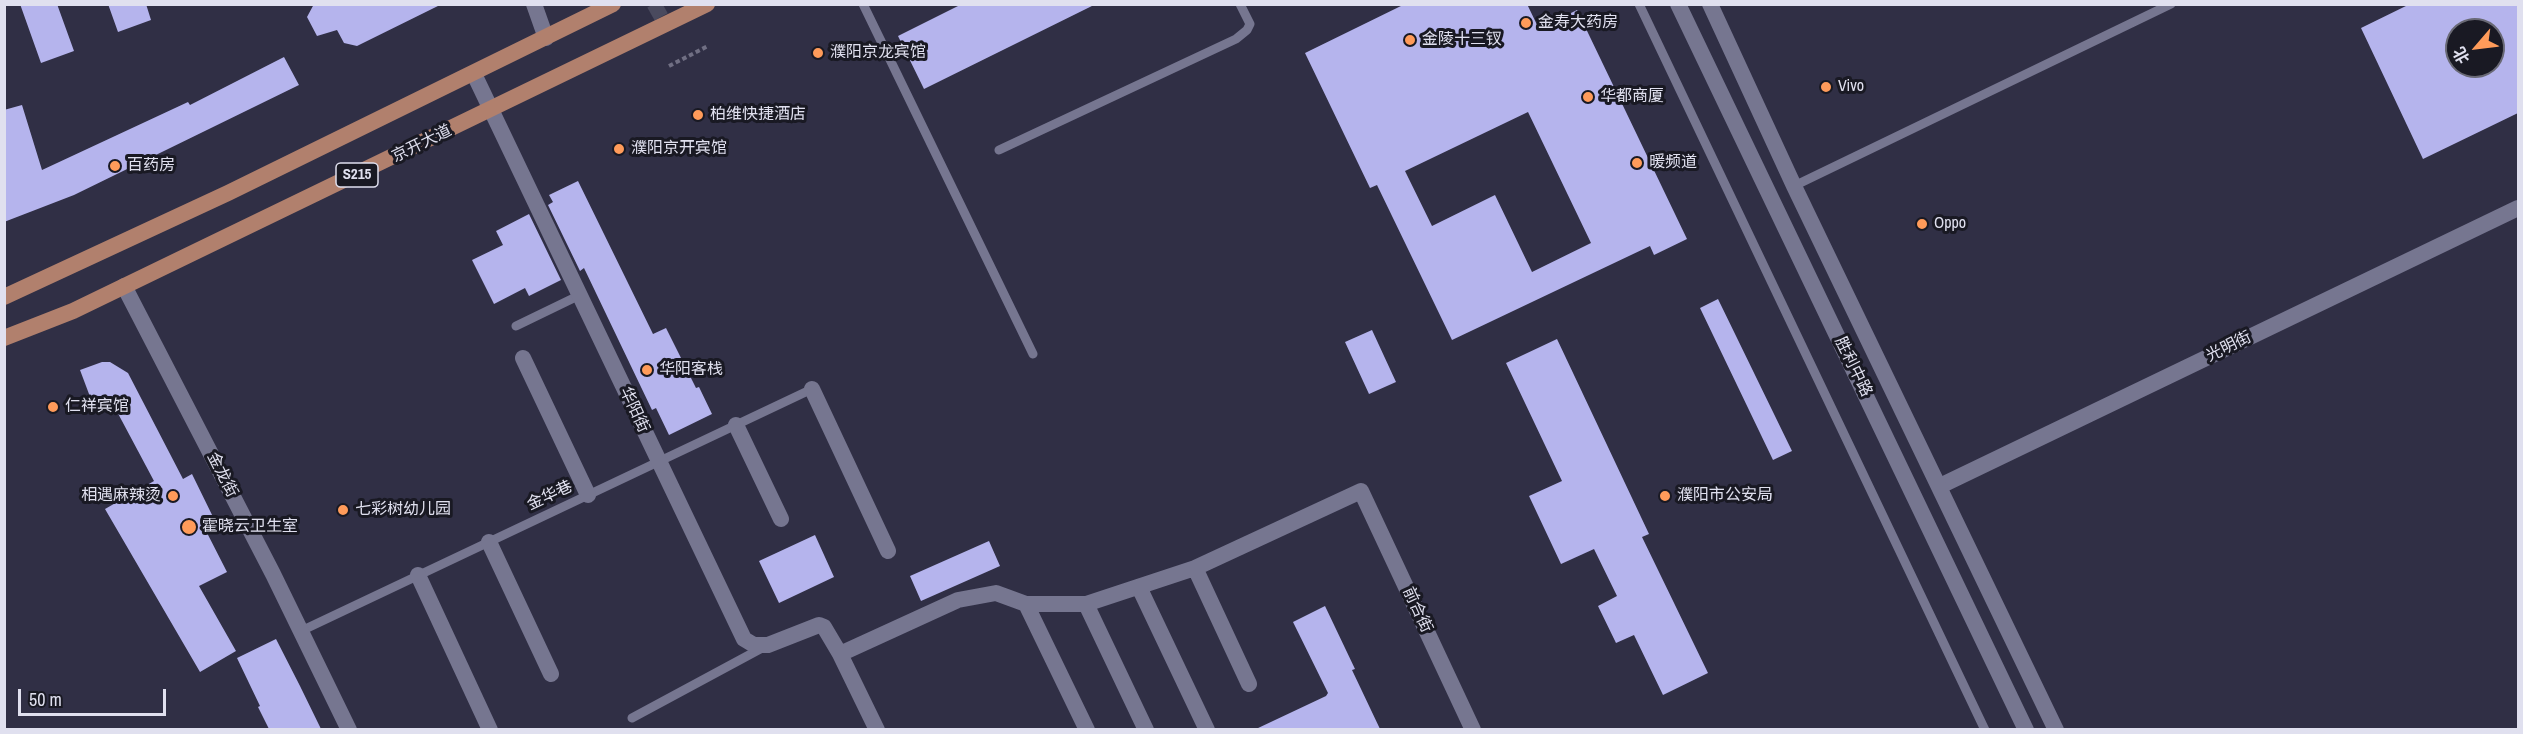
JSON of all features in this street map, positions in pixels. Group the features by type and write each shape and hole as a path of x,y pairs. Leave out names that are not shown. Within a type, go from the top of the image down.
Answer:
{"main road":[{"name":"S215","path":"4,297 218,198 613,4"},
{"name":"京开大道","path":"4,338 73,311 707,4"}],"street":[{"path":"534,4 546,38"},
{"name":"胜利中路","path":"1678,4 2026,729"},
{"name":"胜利中路","path":"1710,4 1794,186 2056,729"},
{"name":"华阳街","path":"474,74 744,639 754,645 768,645"},
{"name":"光明街","path":"1940,486 2518,208"},
{"name":"金龙街","path":"124,286 349,729"},
{"path":"523,358 588,495"},
{"path":"812,388 888,551"},
{"path":"736,425 781,519"},
{"name":"前合街","path":"1195,568 1361,491 1473,729"},
{"path":"489,542 551,674"},
{"path":"840,654 958,600 996,593 1026,604 1086,604 1195,568 1249,684"},
{"path":"418,575 490,729"},
{"path":"1139,586 1207,729"},
{"path":"1026,604 1087,729"},
{"path":"1086,604 1146,729"},
{"path":"768,645 819,625 824,627 877,729"}],"lane":[{"path":"863,4 1033,354"},
{"path":"999,150 1236,39 1247,30 1250,24 1240,4"},
{"path":"1639,4 1985,729"},
{"path":"1794,186 2171,4"},
{"path":"516,326 580,295"},
{"name":"金华巷","path":"301,631 812,388"},
{"path":"632,718 768,645"}],"path":[{"path":"669,66 708,46"}],"building":[{"path":"20,4 57,4 74,51 41,63"},
{"path":"108,4 146,4 151,20 118,32"},
{"path":"314,4 442,4 357,46 344,43 337,30 317,36 307,17"},
{"path":"962,4 1096,4 924,89 898,36"},
{"path":"1405,4 1527,4 1539,29 1577,10 1687,239 1654,255 1650,246 1452,340 1377,185 1370,188 1305,53","holes":["1528,112 1591,243 1532,272 1495,195 1432,226 1405,171"]},
{"path":"2410,4 2518,4 2518,113 2423,159 2361,28"},
{"path":"284,57 299,85 74,195 4,222 4,110 22,105 42,170 188,102 190,105"},
{"path":"578,181 653,334 666,328 696,388 699,387 712,414 669,435 656,408 652,410 584,268 580,271 548,205 553,202 549,195"},
{"path":"529,214 561,280 529,296 525,288 494,304 472,260 503,245 496,231"},
{"path":"1718,299 1792,451 1773,460 1700,308"},
{"path":"1372,330 1396,382 1369,394 1345,342"},
{"path":"1557,339 1649,534 1642,537 1708,673 1663,695 1634,635 1616,643 1598,606 1617,596 1594,549 1561,564 1529,496 1562,481 1506,363"},
{"path":"102,362 110,362 128,373 183,479 192,474 215,521 204,527 227,572 199,586 236,651 200,672 105,509 154,481 114,406 95,410 80,370"},
{"path":"815,535 834,577 779,603 759,561"},
{"path":"989,541 1000,566 921,601 910,576"},
{"path":"1325,606 1380,729 1256,729 1328,693 1293,622"},
{"path":"276,639 321,729 269,729 258,707 260,706 237,658"}],"tunnel":[{"path":"651,14 669,4"}],"place":[{"name":"金寿大药房","path":"1526,23"},
{"name":"金陵十三钗","path":"1410,40"},
{"name":"濮阳京龙宾馆","path":"818,53"},
{"name":"Vivo","path":"1826,87"},
{"name":"华都商厦","path":"1588,97"},
{"name":"柏维快捷酒店","path":"698,115"},
{"name":"濮阳京开宾馆","path":"619,149"},
{"name":"暖频道","path":"1637,163"},
{"name":"百药房","path":"115,166"},
{"name":"Oppo","path":"1922,224"},
{"name":"华阳客栈","path":"647,370"},
{"name":"仁祥宾馆","path":"53,407"},
{"name":"相遇麻辣烫","path":"173,496"},
{"name":"濮阳市公安局","path":"1665,496"},
{"name":"七彩树幼儿园","path":"343,510"},
{"name":"霍晓云卫生室","path":"189,527"}]}
